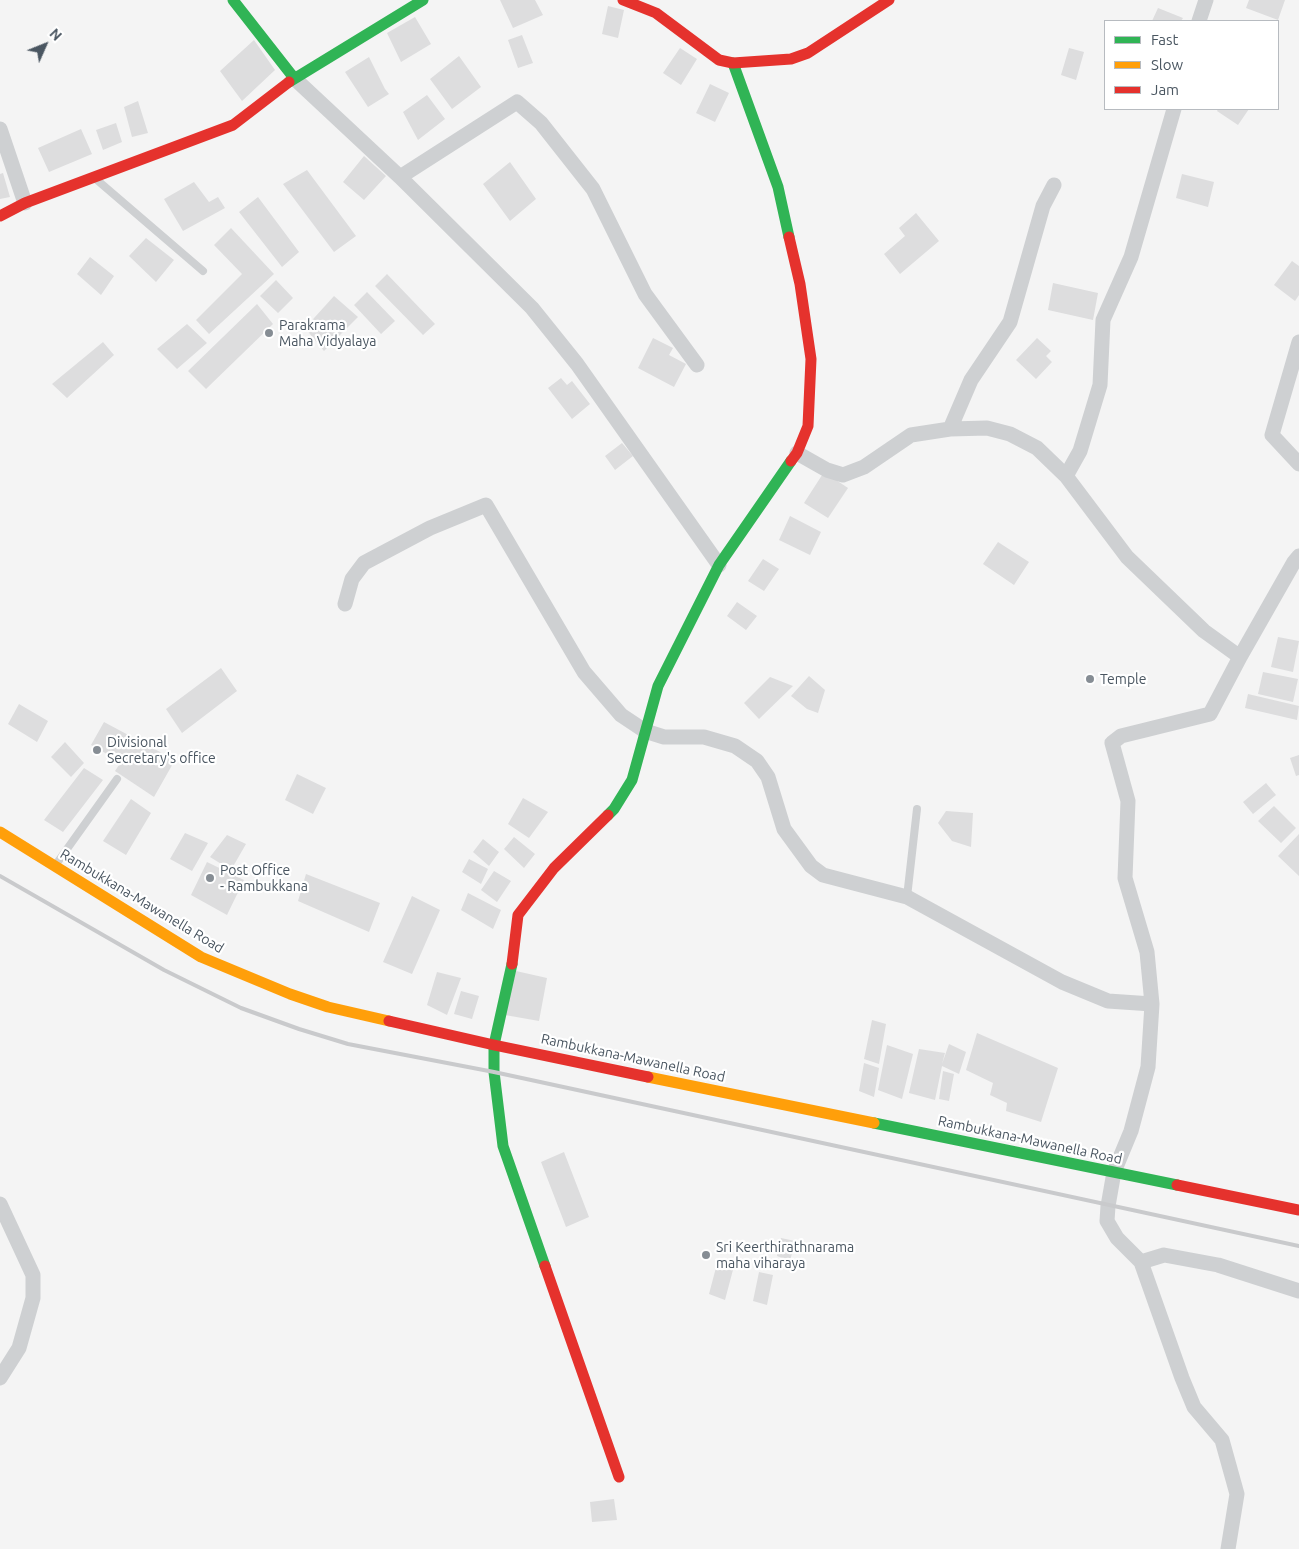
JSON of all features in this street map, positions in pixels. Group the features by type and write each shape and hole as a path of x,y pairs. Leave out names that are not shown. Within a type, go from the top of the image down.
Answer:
{"street":[{"path":"233,0 294,78 400,177 532,308 572,357 719,565"},
{"path":"0,216 26,203 233,125 294,78 423,0"},
{"path":"623,0 656,13 718,60 733,63 791,59 808,53 889,0"},
{"path":"1199,20 1206,0"},
{"path":"619,1477 503,1146 494,1072 494,1045 514,957 518,915 554,868 614,809 632,780 658,686 719,565 797,453 808,426 811,359 800,284 778,187 733,63"},
{"path":"400,177 517,102 541,123 594,189 645,294 697,365"},
{"path":"1066,476 1080,451 1100,385 1103,320 1131,256 1174,110"},
{"path":"0,129 26,203"},
{"path":"950,429 971,380 1010,322 1043,206 1054,186"},
{"path":"1299,342 1272,435 1299,464"},
{"path":"797,453 827,470 843,475 864,467 911,435 950,429 987,428 1010,434 1037,448 1066,476 1127,557 1204,631 1240,657"},
{"path":"345,604 352,579 364,563 430,528 486,505 584,672 621,715 645,731 664,737 704,737 735,746 757,761 768,777 784,829 811,866 823,875 907,897 1062,982 1108,1001 1152,1004"},
{"path":"1228,1549 1237,1494 1222,1440 1194,1407 1141,1262 1117,1238 1107,1220 1114,1172 1131,1131 1148,1067 1152,1004 1147,952 1125,878 1128,801 1112,743 1121,736 1210,714 1240,657 1299,556"},
{"name":"Rambukkana-Mawanella Road","path":"0,832 201,957 328,1007 494,1045 1299,1210"},
{"path":"0,1204 33,1275 33,1298 19,1348 0,1378"},
{"path":"1141,1262 1164,1255 1182,1258 1218,1265 1299,1291"}],"lane":[{"path":"93,177 203,271"},
{"path":"55,867 117,779"},
{"path":"907,897 917,809"}],"building":[{"path":"500,0 535,0 543,15 513,28"},
{"path":"1249,0 1285,0 1278,20 1246,8"},
{"path":"608,6 624,10 618,38 602,34"},
{"path":"1158,8 1183,18 1182,20 1152,20"},
{"path":"415,17 431,44 401,62 387,33"},
{"path":"522,35 533,63 518,68 508,40"},
{"path":"254,40 275,70 242,101 220,71"},
{"path":"680,48 697,59 681,85 663,73"},
{"path":"1069,48 1084,52 1076,80 1061,75"},
{"path":"459,56 481,87 452,109 430,79"},
{"path":"369,57 389,94 368,107 345,72"},
{"path":"710,84 729,93 715,122 696,113"},
{"path":"427,95 445,119 418,140 403,112"},
{"path":"138,101 148,133 132,137 124,107"},
{"path":"1218,110 1248,110 1238,125"},
{"path":"116,123 122,142 103,150 96,130"},
{"path":"81,129 92,154 49,172 38,148"},
{"path":"364,156 386,176 364,200 343,182"},
{"path":"510,162 536,199 510,221 483,184"},
{"path":"307,170 356,236 334,252 283,184"},
{"path":"3,173 10,197 0,199 0,174"},
{"path":"1182,174 1214,182 1208,207 1176,198"},
{"path":"194,182 209,202 218,197 225,208 183,231 164,199"},
{"path":"258,197 299,252 282,267 239,212"},
{"path":"916,213 939,241 900,274 884,254 905,236 899,228"},
{"path":"231,228 274,274 209,334 196,320 242,274 214,245"},
{"path":"146,238 174,260 156,282 129,256"},
{"path":"90,257 114,276 101,295 77,274"},
{"path":"1292,261 1299,266 1299,295 1295,301 1274,285"},
{"path":"387,274 435,324 423,335 375,286"},
{"path":"276,280 293,298 278,313 260,296"},
{"path":"1053,283 1098,293 1093,320 1048,310"},
{"path":"367,292 395,321 381,334 354,305"},
{"path":"334,296 358,317 324,351 305,328"},
{"path":"257,304 273,324 206,389 188,371"},
{"path":"187,324 207,343 177,369 157,349"},
{"path":"653,338 673,348 669,355 686,364 674,387 638,368"},
{"path":"1037,338 1051,351 1046,356 1052,362 1036,379 1016,360"},
{"path":"103,342 114,355 67,398 52,384"},
{"path":"561,378 567,385 572,381 590,404 572,419 548,388"},
{"path":"622,443 633,456 615,470 605,456"},
{"path":"824,472 848,488 828,518 804,503"},
{"path":"790,516 821,532 810,555 779,540"},
{"path":"998,542 1029,562 1014,585 983,564"},
{"path":"763,559 779,569 764,591 748,581"},
{"path":"737,602 757,616 746,630 727,616"},
{"path":"1278,637 1299,641 1293,672 1271,667"},
{"path":"221,668 237,691 182,733 166,709"},
{"path":"1263,672 1298,679 1293,702 1258,694"},
{"path":"809,676 825,690 818,713 807,709 791,696"},
{"path":"770,677 793,686 759,719 744,703"},
{"path":"1248,694 1299,706 1297,720 1245,708"},
{"path":"19,704 48,721 37,742 8,724"},
{"path":"104,722 175,760 154,797 115,771 121,762 91,745"},
{"path":"65,742 84,763 71,777 51,757"},
{"path":"1299,755 1299,775 1296,776 1290,758"},
{"path":"84,768 103,780 63,832 44,820"},
{"path":"297,774 326,788 313,814 285,800"},
{"path":"1266,783 1276,795 1253,814 1243,802"},
{"path":"523,798 548,812 529,838 508,824"},
{"path":"131,799 151,813 126,855 103,841"},
{"path":"1274,806 1296,828 1281,843 1258,821"},
{"path":"946,811 973,813 971,847 952,841 938,823"},
{"path":"185,833 208,843 192,871 170,859"},
{"path":"1299,834 1299,876 1278,856"},
{"path":"227,835 246,844 231,870 210,857"},
{"path":"514,837 535,854 524,868 504,849"},
{"path":"483,839 499,852 489,866 473,852"},
{"path":"469,859 488,869 481,884 462,872"},
{"path":"207,862 244,880 227,915 191,895"},
{"path":"494,871 511,881 497,902 481,890"},
{"path":"306,874 380,903 369,932 298,901"},
{"path":"468,893 501,910 493,929 461,910"},
{"path":"412,896 440,910 412,974 383,962"},
{"path":"516,971 547,978 539,1021 505,1015"},
{"path":"437,972 461,978 447,1015 427,1005"},
{"path":"461,991 479,996 472,1019 454,1014"},
{"path":"872,1020 886,1024 879,1064 864,1059"},
{"path":"977,1033 1058,1068 1041,1122 1006,1111 1007,1103 990,1095 993,1083 966,1070"},
{"path":"949,1044 966,1052 959,1074 942,1066 935,1100 909,1093 919,1049 945,1053 942,1064"},
{"path":"887,1045 913,1054 902,1099 878,1090"},
{"path":"864,1063 879,1068 874,1097 859,1091"},
{"path":"943,1071 954,1074 949,1101 939,1099"},
{"path":"564,1152 589,1217 566,1227 541,1162"},
{"path":"781,1238 795,1241 790,1261 777,1256"},
{"path":"718,1260 734,1266 725,1300 709,1294"},
{"path":"759,1272 773,1275 767,1305 753,1301"},
{"path":"614,1499 617,1520 592,1522 590,1502"}],"railway":[{"path":"0,876 164,970 241,1008 348,1044 494,1072 1299,1246"}],"traffic: fast":[{"path":"233,0 294,78"},
{"path":"289,82 423,0"},
{"path":"733,63 778,187 789,237"},
{"path":"608,815 614,809 632,780 658,686 719,565 791,461"},
{"path":"512,964 494,1045 494,1072 503,1146 545,1266"},
{"path":"874,1123 1177,1185"}],"traffic: slow":[{"path":"0,832 201,957 290,994 328,1007 389,1021"},
{"path":"648,1077 874,1123"}],"traffic: jam":[{"path":"623,0 656,13 719,60 733,63 791,59 808,53 889,0"},
{"path":"0,216 25,203 233,125 289,82"},
{"path":"789,237 800,284 811,359 808,426 797,453 791,461"},
{"path":"512,964 518,915 554,868 608,815"},
{"path":"389,1021 648,1077"},
{"path":"1177,1185 1299,1210"},
{"path":"545,1266 619,1477"}],"place":[{"name":"Parakrama Maha Vidyalaya","path":"269,333"},
{"name":"Temple","path":"1090,679"},
{"name":"Divisional Secretary's office","path":"97,750"},
{"name":"Post Office - Rambukkana","path":"210,878"},
{"name":"Sri Keerthirathnarama maha viharaya","path":"706,1255"}]}
